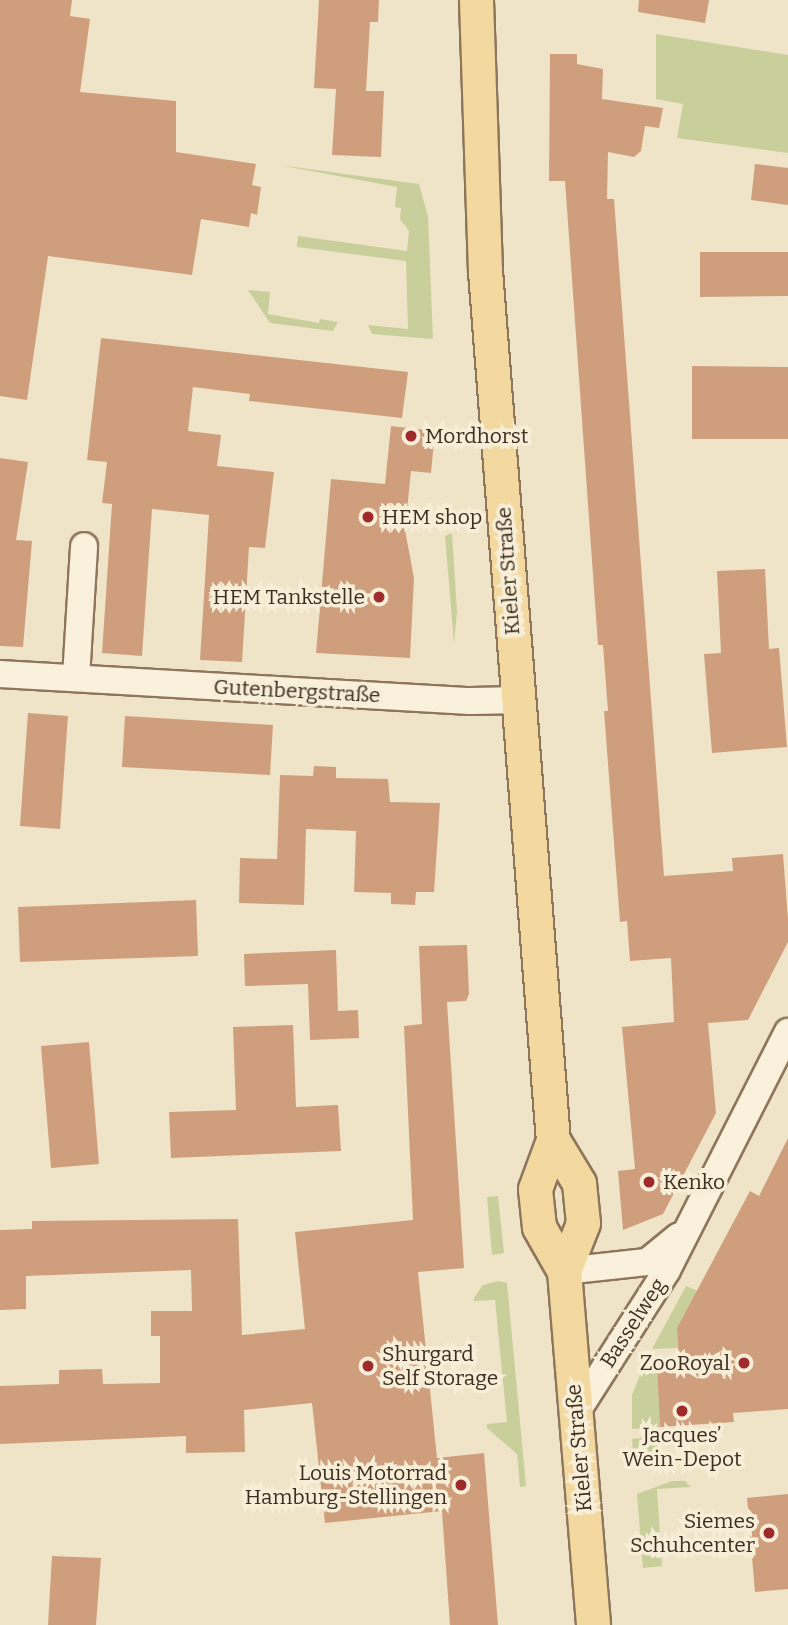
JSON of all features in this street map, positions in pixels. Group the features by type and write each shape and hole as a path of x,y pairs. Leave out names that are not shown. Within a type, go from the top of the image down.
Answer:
{"main road":[{"name":"Kieler Straße","path":"476,0 485,271 553,1140 535,1186 538,1227 564,1271 593,1625"},
{"name":"Kieler Straße","path":"553,1140 579,1183 583,1223 564,1271"}],"street":[{"path":"76,678 84,546"},
{"name":"Gutenbergstraße","path":"0,674 470,701 519,700"},
{"name":"Basselweg","path":"576,1413 667,1270 685,1229 788,1032"},
{"name":"Basselweg","path":"564,1271 647,1262 666,1251 685,1229"}],"green space":[{"path":"656,34 788,55 788,153 677,138 683,104 656,99"},
{"path":"279,165 419,184 428,216 433,339 372,334 368,325 408,329 406,261 297,247 298,236 407,251 409,231 400,219 401,208 395,207 397,187"},
{"path":"248,290 270,292 268,314 319,323 320,319 338,322 333,331 270,323"},
{"path":"452,533 457,612 454,643 445,536"},
{"path":"498,1196 504,1253 492,1255 487,1197"},
{"path":"498,1281 507,1283 526,1486 520,1487 517,1454 487,1428 487,1424 507,1422 495,1300 474,1301 474,1298 483,1285"},
{"path":"686,1286 698,1291 677,1328 678,1348 652,1349"},
{"path":"678,1358 679,1364 657,1366 660,1427 632,1429 632,1395 646,1360"},
{"path":"658,1436 660,1460 634,1466 632,1439"},
{"path":"672,1481 685,1481 691,1487 657,1489 662,1566 643,1568 637,1494"}],"building":[{"path":"0,0 72,0 70,16 90,19 80,92 176,101 176,152 256,164 252,185 261,187 257,215 251,213 249,227 201,219 192,275 48,256 27,400 0,396"},
{"path":"319,0 379,0 378,22 370,22 366,91 384,91 381,157 332,155 336,89 314,88"},
{"path":"639,0 709,0 705,23 638,12"},
{"path":"550,54 577,54 577,64 603,69 602,99 663,108 659,128 645,126 641,151 634,157 608,152 607,199 614,199 664,876 733,871 732,858 783,854 788,919 788,942 748,1020 708,1023 716,1113 663,1214 623,1230 618,1171 635,1169 622,1027 674,1022 671,958 630,961 627,921 620,922 604,711 608,711 603,645 598,645 565,181 549,181"},
{"path":"755,164 788,168 788,205 751,200"},
{"path":"700,252 788,252 788,296 700,297"},
{"path":"101,338 408,372 402,418 249,401 250,394 193,387 188,431 221,435 217,466 274,472 265,548 249,547 242,662 200,660 209,515 152,509 142,656 102,653 112,504 102,503 107,462 87,460"},
{"path":"692,366 788,367 788,439 692,439"},
{"path":"391,426 435,431 431,473 411,471 405,530 414,578 410,658 316,653 331,479 385,484"},
{"path":"0,458 28,462 16,540 32,541 23,647 0,646"},
{"path":"765,569 769,649 779,648 787,747 712,753 704,654 721,653 717,571"},
{"path":"28,713 68,716 60,829 20,826"},
{"path":"125,716 273,725 270,775 122,767"},
{"path":"314,766 336,767 336,778 388,779 390,802 440,803 434,892 416,892 415,905 391,904 391,893 354,892 356,831 306,829 304,905 239,903 240,858 277,859 280,775 313,776"},
{"path":"196,900 198,956 20,962 18,907"},
{"path":"467,945 469,994 466,1001 447,1002 464,1268 418,1272 437,1458 484,1453 498,1625 450,1625 442,1511 325,1523 312,1403 244,1410 245,1452 186,1453 186,1436 0,1444 0,1386 59,1384 59,1370 102,1369 103,1384 160,1383 160,1336 151,1336 151,1311 192,1311 191,1270 26,1276 26,1309 0,1310 0,1230 32,1229 32,1221 238,1219 242,1335 305,1329 295,1232 413,1220 404,1026 422,1024 419,946"},
{"path":"336,950 338,1011 358,1010 359,1038 310,1040 308,984 245,986 244,954"},
{"path":"293,1025 296,1107 338,1105 341,1151 171,1158 169,1112 236,1110 233,1027"},
{"path":"89,1042 99,1164 51,1168 41,1046"},
{"path":"788,1138 788,1409 733,1413 734,1422 660,1427 657,1366 679,1364 677,1328 750,1191 759,1196"},
{"name":"Siemes Schuhcenter","path":"788,1494 788,1589 755,1592 747,1498"},
{"path":"52,1556 101,1558 96,1625 48,1625"}],"place":[{"name":"Mordhorst","path":"411,436"},
{"name":"HEM shop","path":"368,517"},
{"name":"HEM Tankstelle","path":"379,597"},
{"name":"Kenko","path":"649,1182"},
{"name":"ZooRoyal","path":"744,1363"},
{"name":"Shurgard Self Storage","path":"368,1366"},
{"name":"Jacques’ Wein-Depot","path":"682,1411"},
{"name":"Louis Motorrad Hamburg-Stellingen","path":"461,1485"},
{"name":"Siemes Schuhcenter","path":"769,1533"}]}
